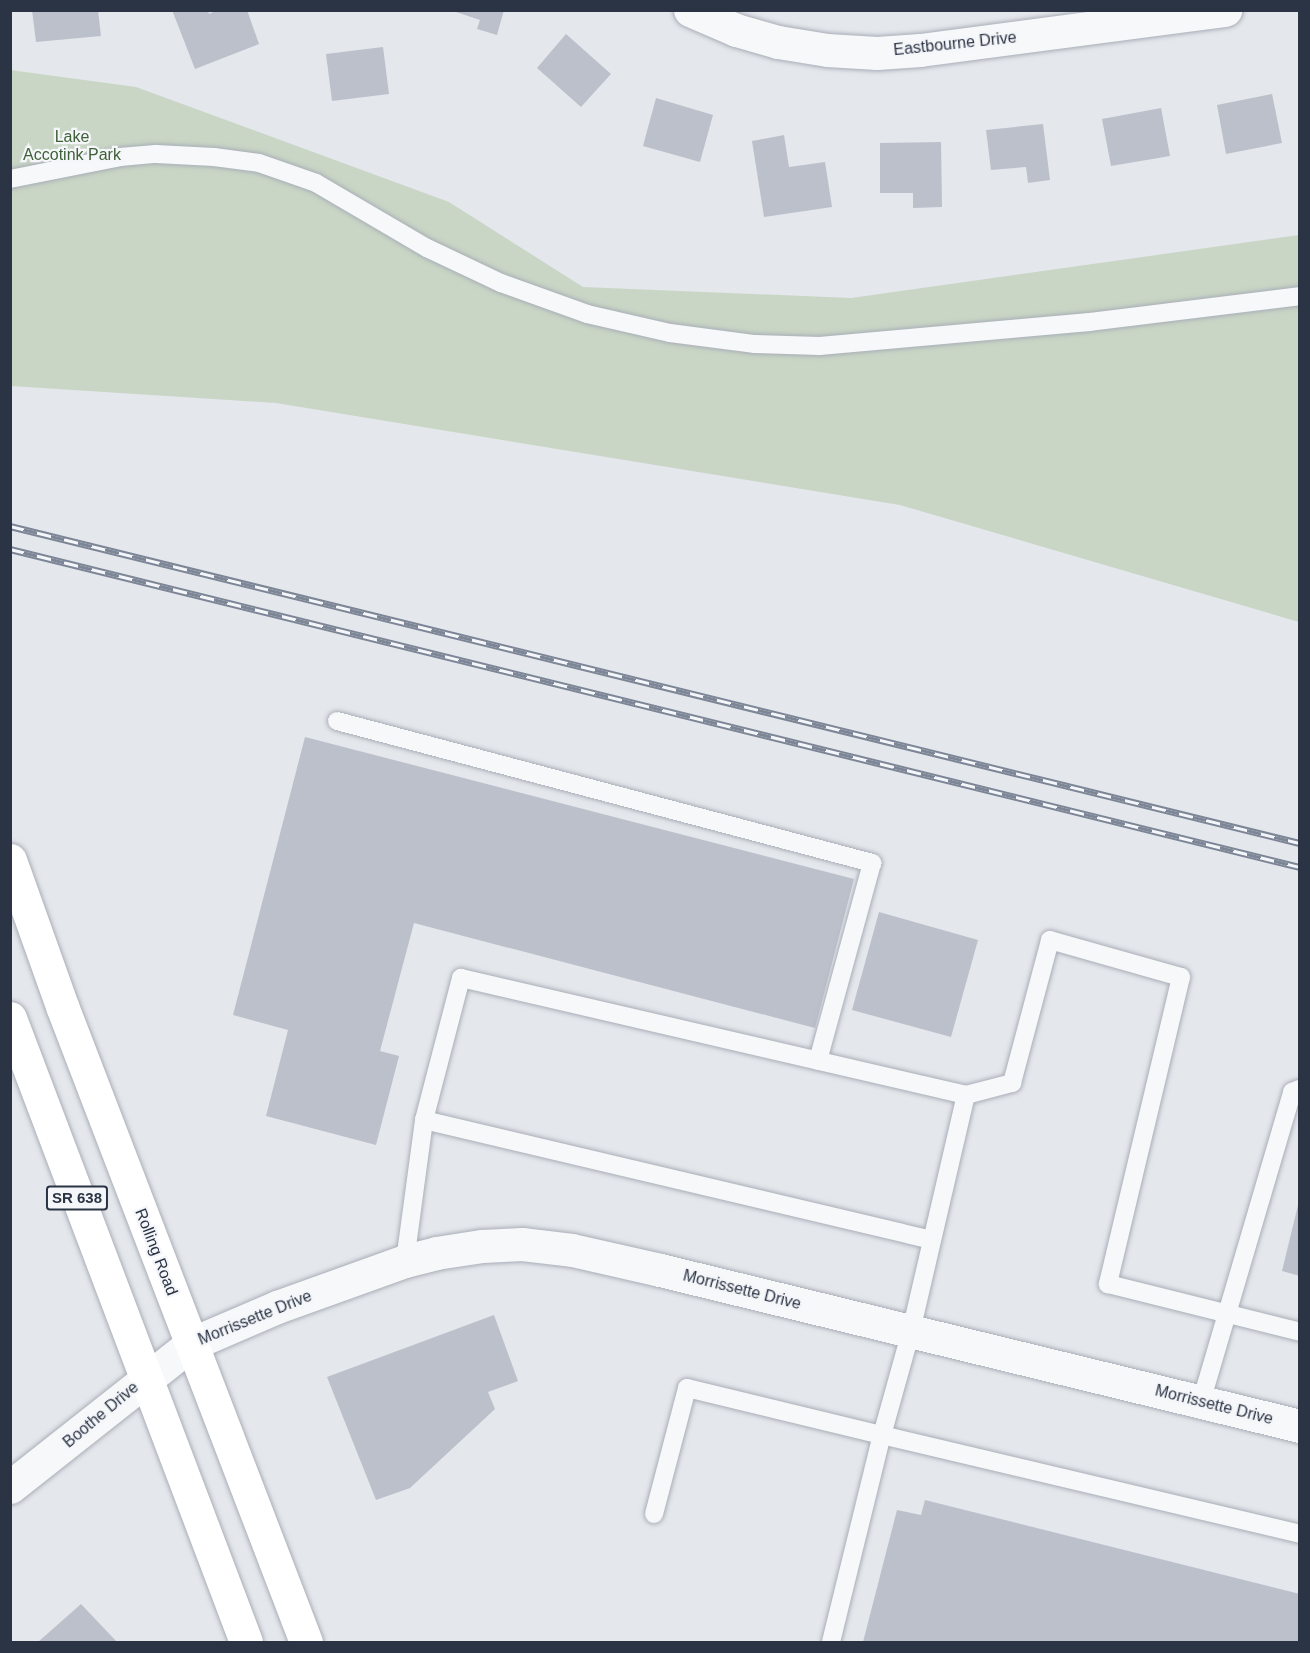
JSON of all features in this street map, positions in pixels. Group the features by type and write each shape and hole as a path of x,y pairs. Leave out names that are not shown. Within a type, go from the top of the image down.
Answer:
{"main road":[{"name":"Rolling Road","path":"10,860 62,1006 306,1642"},
{"name":"SR 638","path":"10,1018 246,1642"}],"street":[{"name":"Eastbourne Drive","path":"690,10 736,30 778,42 827,50 877,53 920,50 1225,10"},
{"name":"Morrissette Drive","path":"191,1344 277,1307 405,1262 436,1253 482,1246 522,1244 572,1250 1299,1426"},
{"name":"Boothe Drive","path":"10,1487 95,1422 145,1378 191,1344"}],"lane":[{"path":"10,179 120,158 156,154 214,157 259,164 316,183 427,248 501,283 577,310 670,333 755,344 820,346 1089,322 1299,296"},
{"path":"337,721 872,863 818,1061"},
{"path":"405,1262 424,1120 461,978 966,1095 1012,1083 1050,940 1181,977 1108,1284 1299,1332"},
{"path":"1201,1402 1292,1092 1299,1089"},
{"path":"831,1642 882,1435 911,1331 966,1095"},
{"path":"424,1120 932,1240"},
{"path":"654,1514 687,1388 1299,1534"}],"green space":[{"name":"Lake Accotink Park","path":"10,70 136,87 449,202 583,287 851,298 1299,235 1299,622 900,505 276,403 11,386"}],"building":[{"path":"32,10 98,10 101,36 36,42"},
{"path":"172,10 208,10 209,14 218,10 247,10 259,44 195,69"},
{"path":"450,10 504,10 497,35 477,29 480,20"},
{"path":"566,34 611,74 581,107 537,68"},
{"path":"383,47 389,94 332,101 326,54"},
{"path":"1272,94 1282,143 1226,154 1217,105"},
{"path":"656,98 713,115 700,162 643,146"},
{"path":"1161,108 1170,156 1111,166 1102,119"},
{"path":"1043,124 1050,180 1028,183 1026,167 991,170 986,130"},
{"path":"784,135 789,167 825,162 832,207 764,217 752,141"},
{"path":"941,142 942,207 913,208 913,193 880,193 880,143"},
{"path":"305,737 854,879 815,1028 414,923 380,1051 399,1056 376,1145 266,1116 288,1030 233,1015"},
{"path":"879,912 978,940 951,1037 852,1010"},
{"path":"1300,1201 1300,1276 1282,1271"},
{"path":"494,1315 518,1381 488,1392 495,1409 410,1488 376,1500 327,1377"},
{"path":"925,1500 1300,1594 1300,1642 863,1642 897,1510 921,1515"},
{"path":"81,1604 117,1642 38,1642"}],"railway":[{"path":"10,526 1300,843"},
{"path":"10,549 1300,867"}]}
